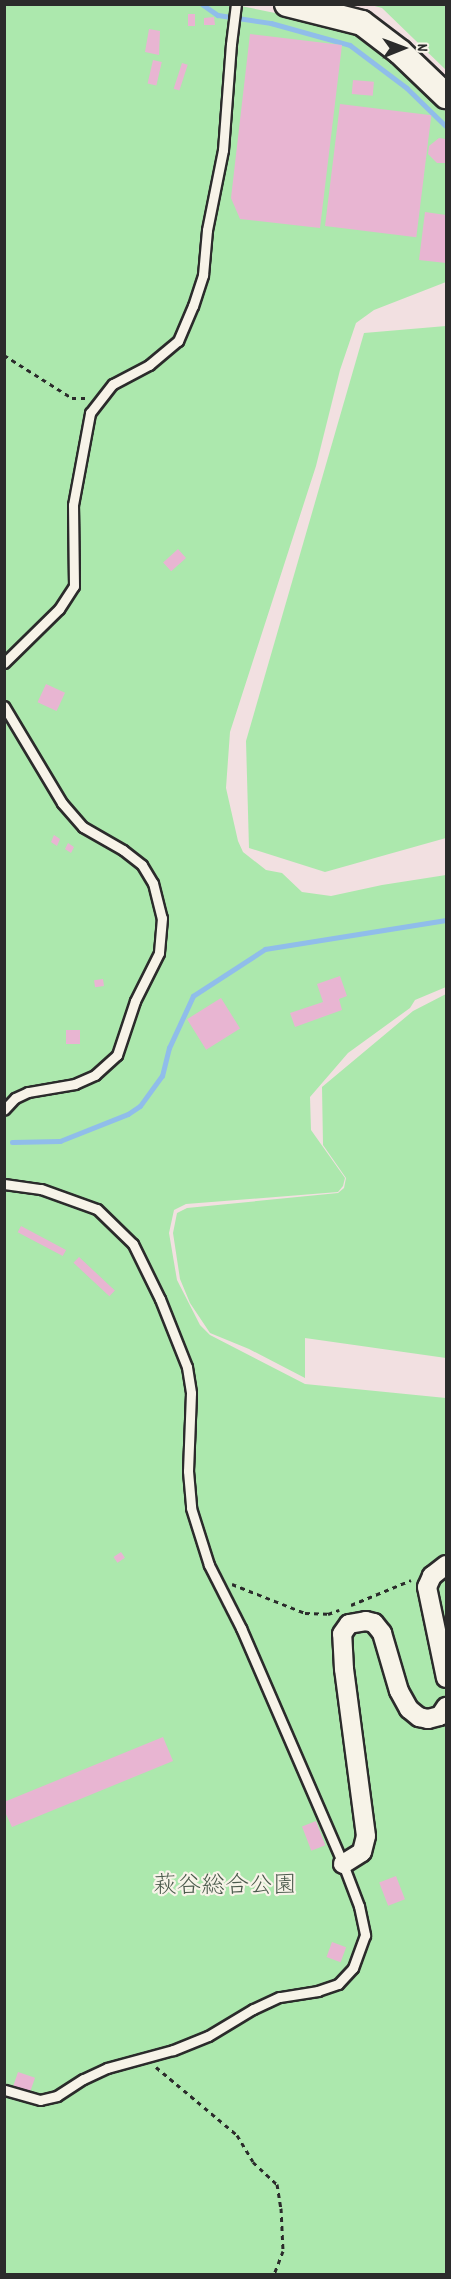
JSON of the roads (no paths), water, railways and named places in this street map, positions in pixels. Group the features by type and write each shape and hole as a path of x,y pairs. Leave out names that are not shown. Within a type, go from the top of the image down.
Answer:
{"main road":[{"path":"287,4 362,23 400,52 447,96"}],"street":[{"path":"443,1567 427,1587 447,1678"},
{"path":"343,1864 362,1852 366,1836 344,1669 342,1634 349,1624 366,1621 374,1623 382,1633 399,1690 409,1709 419,1717 428,1719 440,1716 447,1707"}],"lane":[{"path":"4,663 59,609 74,586 73,505 90,413 99,398 113,384 149,364 178,341 193,306 203,275 207,230 223,150 236,4"},
{"path":"4,706 62,803 83,827 123,850 142,865 153,883 162,918 159,952 135,1001 117,1055 95,1075 75,1084 28,1092 15,1098 4,1110"},
{"path":"4,1184 41,1189 98,1209 133,1244 160,1299 187,1367 191,1393 188,1471 191,1508 209,1565 283,1722 343,1864 359,1906 365,1935 353,1968 338,1984 318,1991 279,1997 253,2009 208,2036 146,2058 126,2061 107,2068 57,2096 40,2100 4,2090"}],"waterway":[{"path":"202,4 218,15 271,23 350,45 407,88 446,126"},
{"path":"12,1142 60,1141 128,1114 140,1106 162,1076 169,1048 193,996 265,949 446,920"}],"park label":[{"name":"萩谷総合公園","path":"225,1888"}]}
